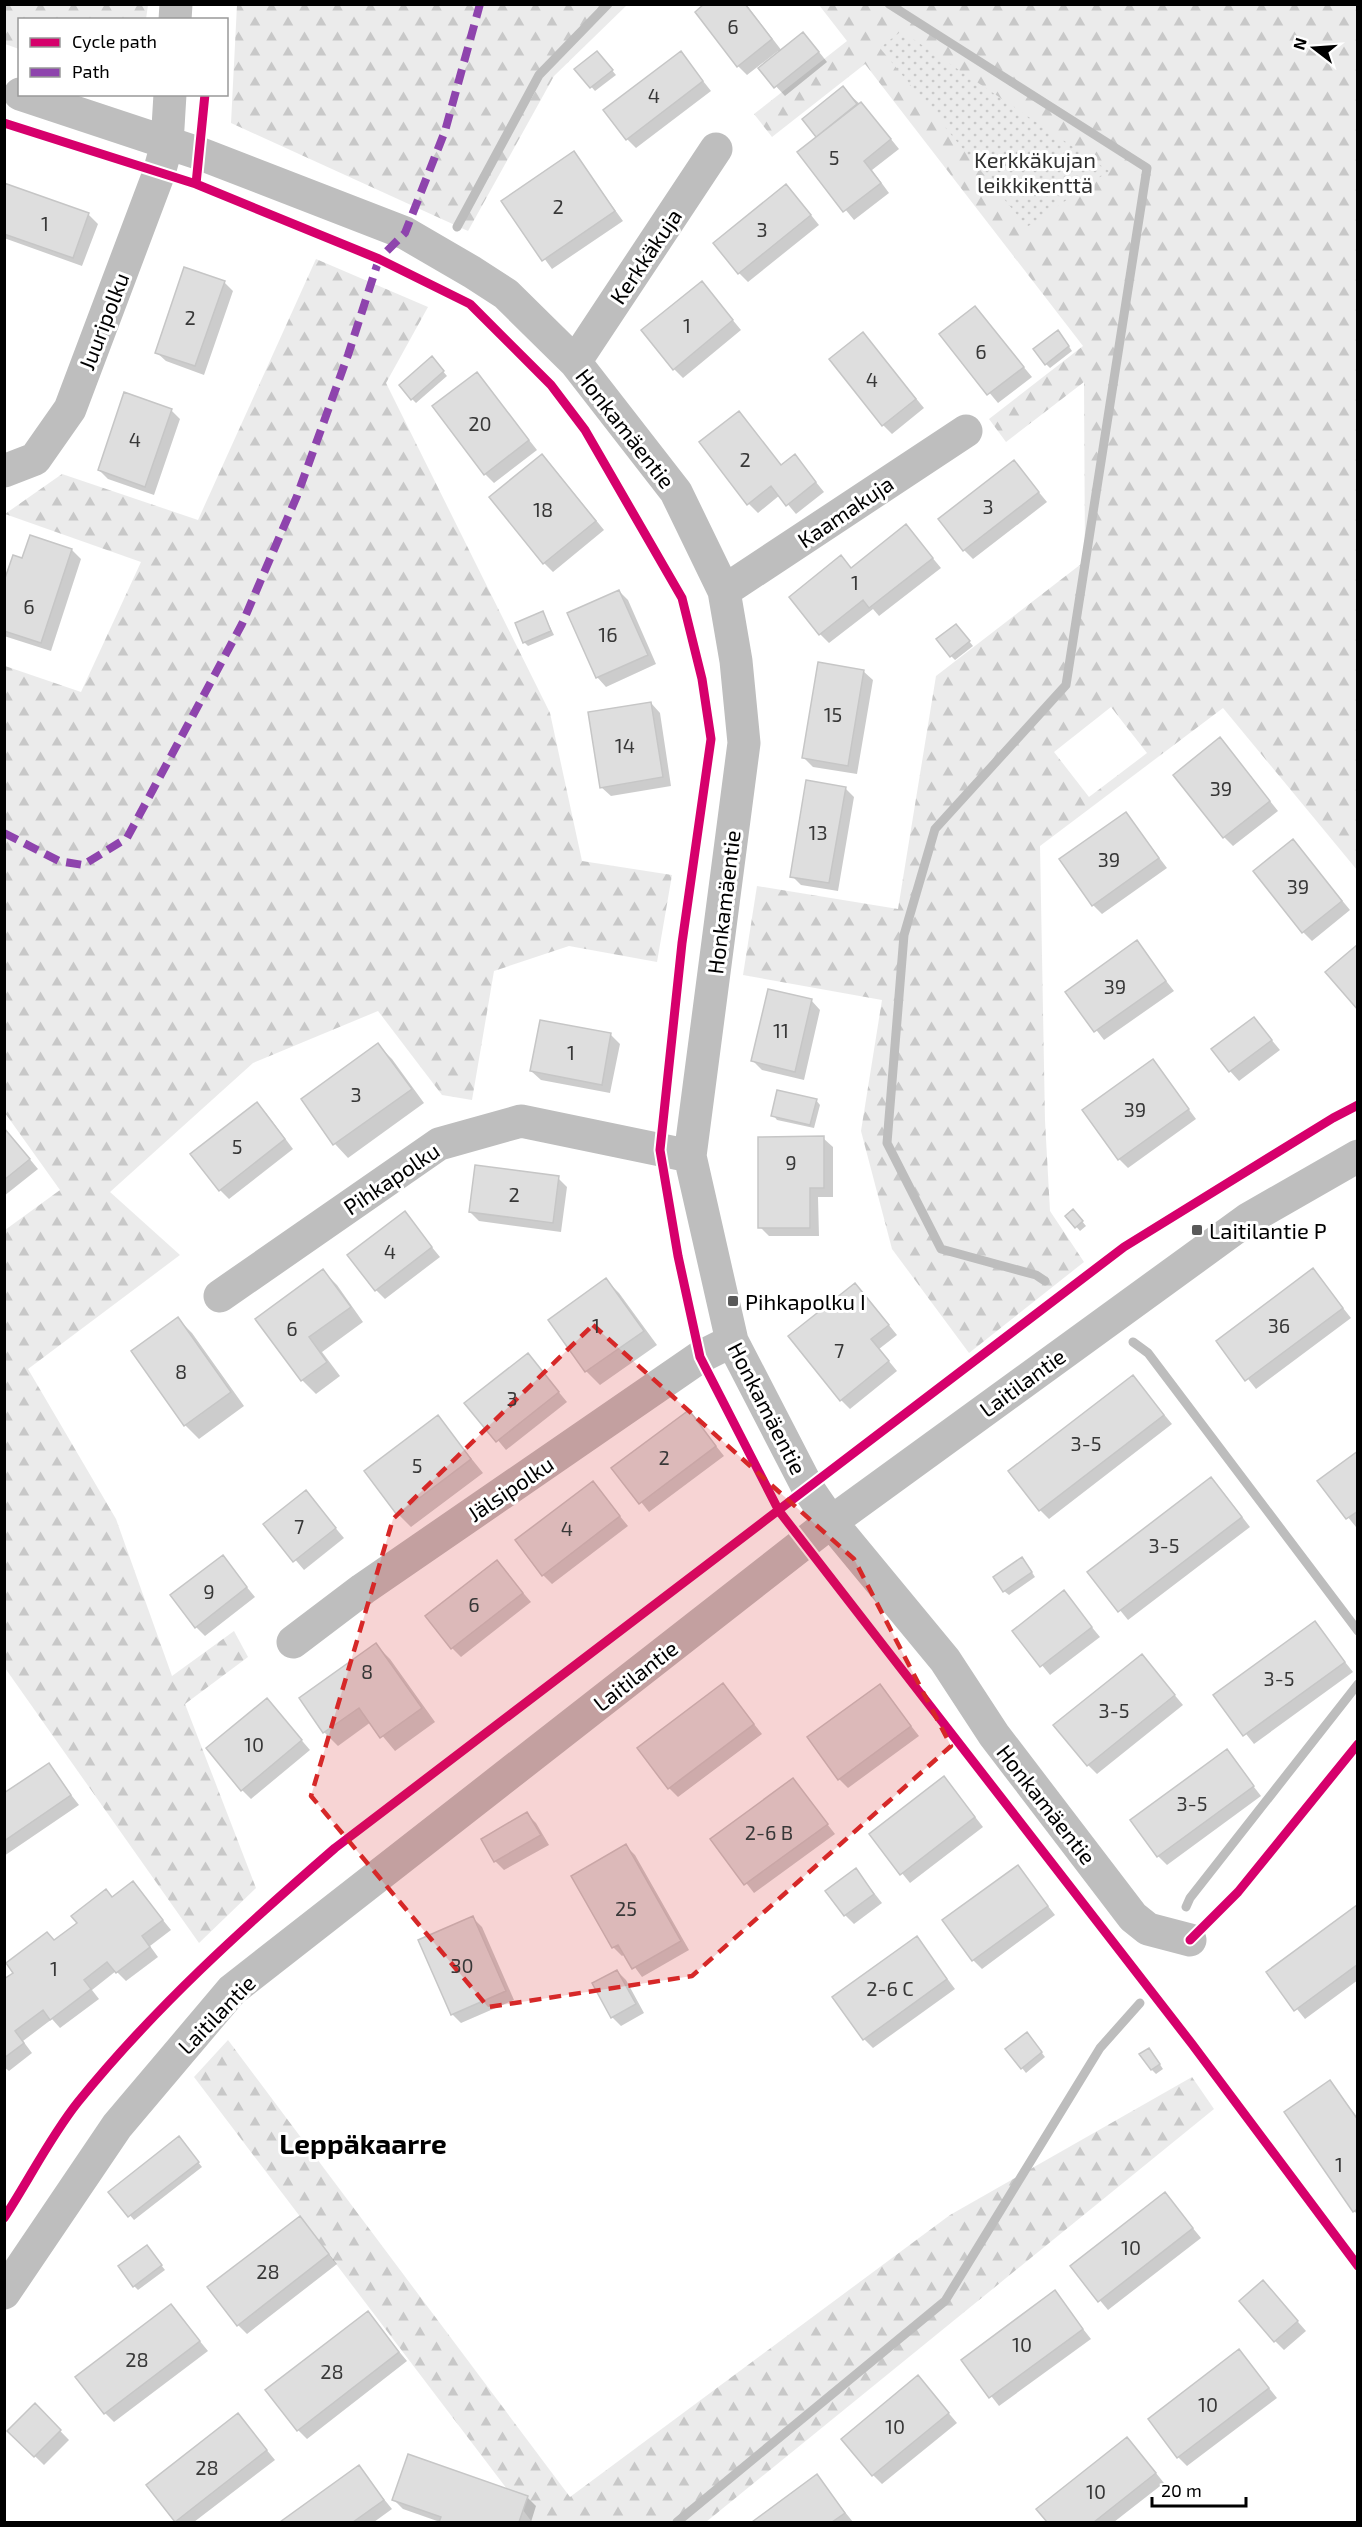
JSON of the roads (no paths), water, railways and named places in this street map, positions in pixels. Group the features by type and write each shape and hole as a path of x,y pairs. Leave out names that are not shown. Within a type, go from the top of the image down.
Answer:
{"street":[{"name":"Honkamäentie","path":"26,96 201,154 405,233 506,294 575,362 676,492 724,591 736,661 744,743 690,1156 732,1341 809,1490 831,1522 945,1660 994,1735 1133,1917 1148,1929 1190,1940"},
{"name":"Juuripolku","path":"4,471 35,459 70,410 159,172 167,144 170,96"},
{"name":"Kerkkäkuja","path":"575,362 716,149"},
{"name":"Kaamakuja","path":"724,591 966,431"},
{"name":"Pihkapolku","path":"220,1296 439,1144 521,1121 690,1156"},
{"name":"Laitilantie","path":"4,2293 117,2126 232,1990 831,1522 1248,1219 1358,1156"},
{"name":"Jälsipolku","path":"293,1642 363,1589 700,1357 732,1341"}],"waterway":[{"path":"457,227 539,75 608,4"},
{"path":"889,4 1147,168 1066,685 935,829 904,935 887,1143 941,1249 1036,1275 1045,1281"},
{"path":"1133,1342 1148,1353 1358,1631"},
{"path":"1186,1907 1190,1898 1358,1684"},
{"path":"677,2522 945,2301 1100,2048 1140,2003"}],"place":[{"name":"Laitilantie P","path":"1197,1230"},
{"name":"Pihkapolku I","path":"733,1301"}],"district":[{"name":"Leppäkaarre","path":"363,2143"}],"park label":[{"name":"Kerkkäkujan leikkikenttä","path":"1035,172"}]}
